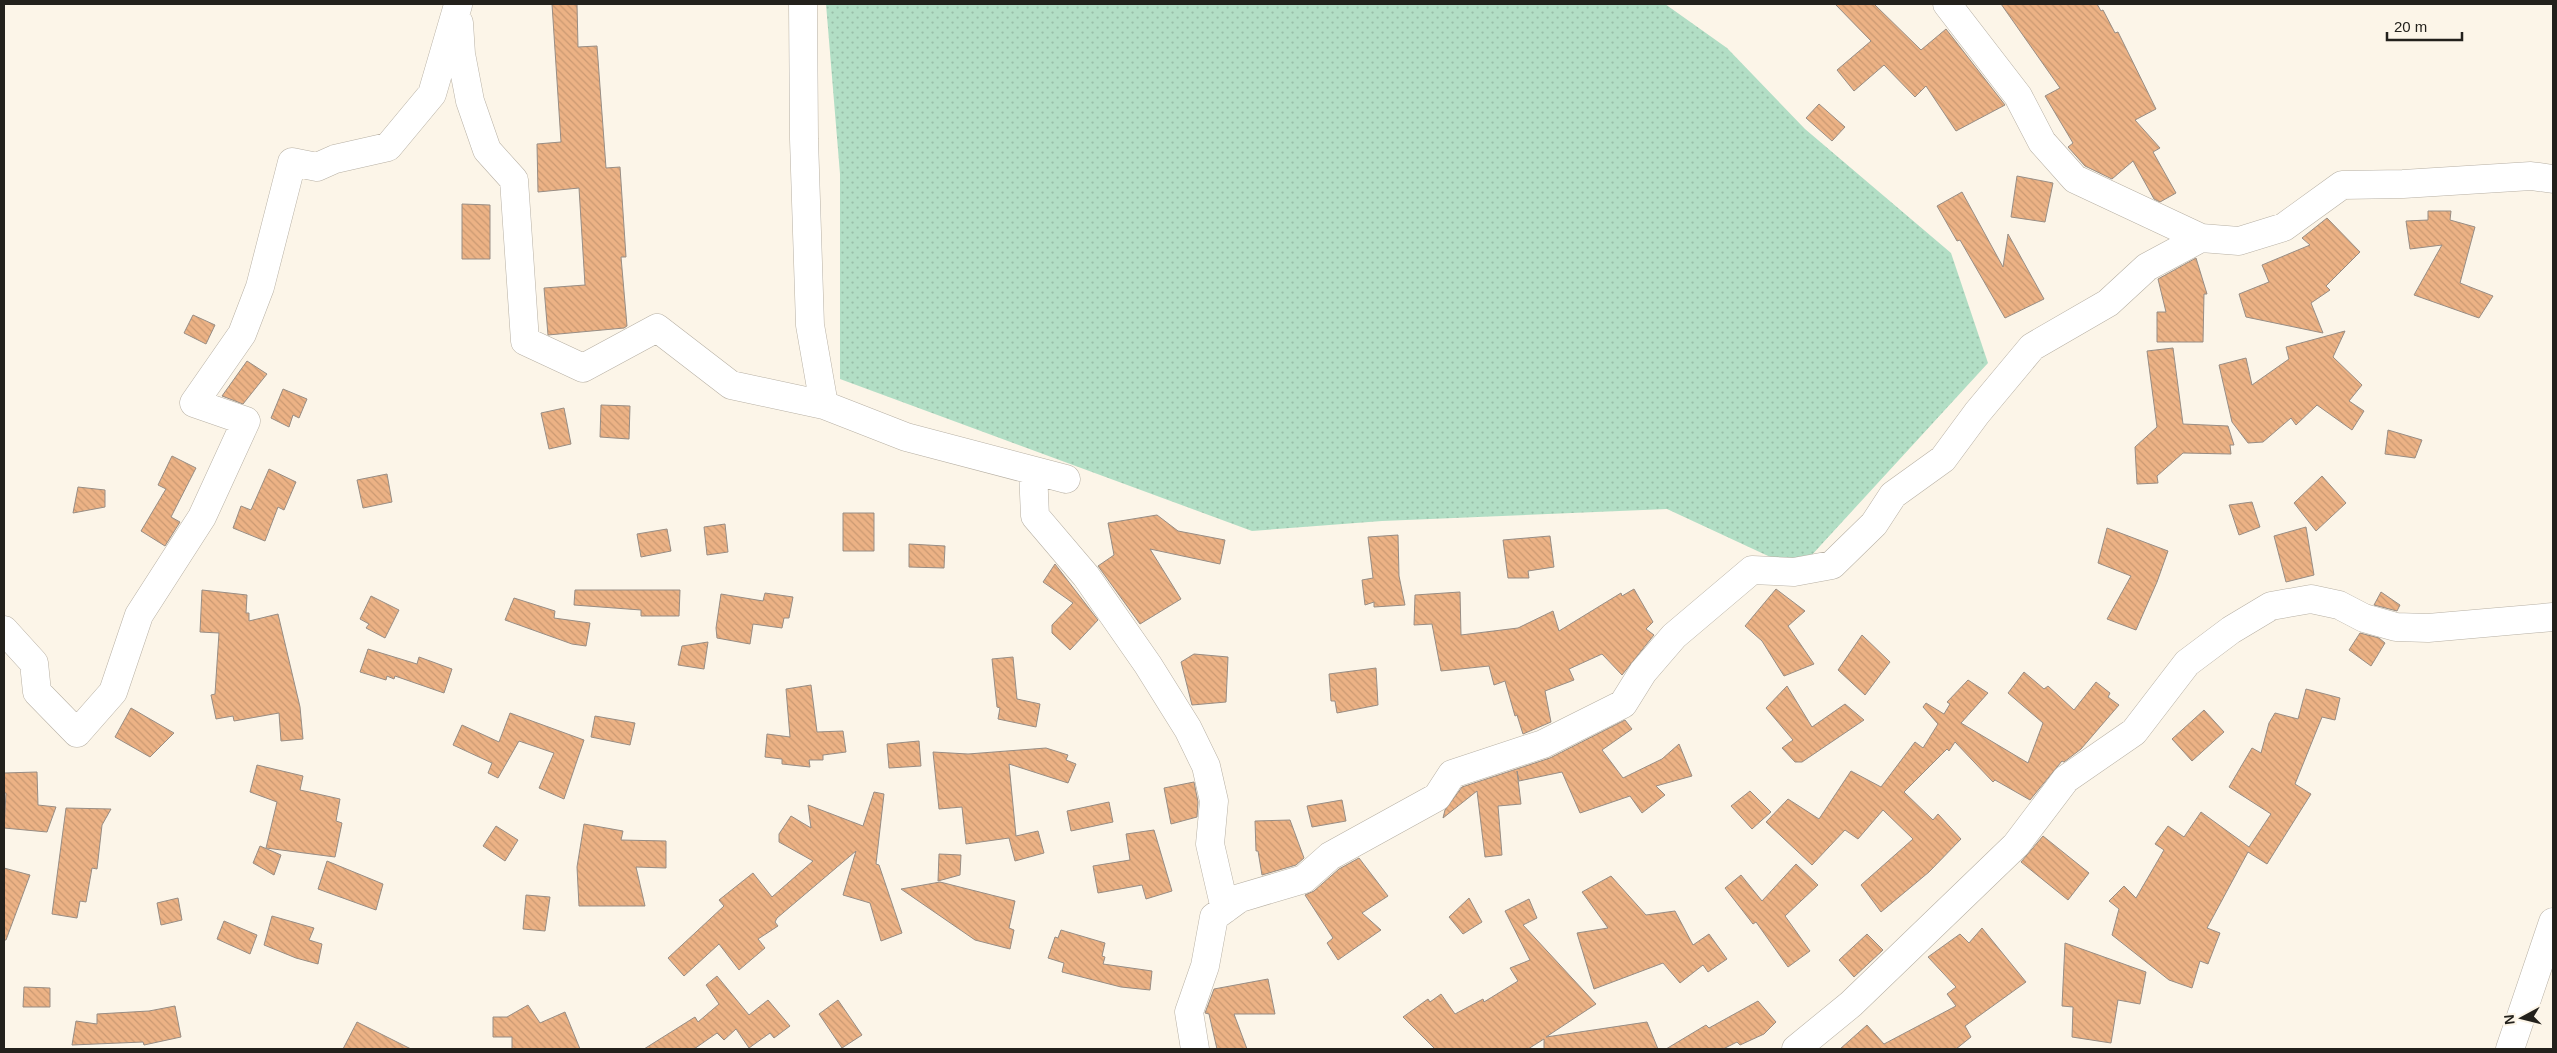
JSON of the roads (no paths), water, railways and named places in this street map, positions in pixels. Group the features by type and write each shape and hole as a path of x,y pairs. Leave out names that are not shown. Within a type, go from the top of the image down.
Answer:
{"street":[{"path":"458,4 461,54 470,101 487,150 514,180 525,341 582,368 657,328 731,385 824,405 906,437 1066,479"},
{"path":"4,630 34,662 38,692 77,733 113,692 139,615 202,517 246,421 194,403 242,334 266,268 292,162 317,167 335,159 388,147 432,94 458,4"},
{"path":"802,4 810,325 824,405"},
{"path":"1947,4 2018,96 2042,142 2075,179 2201,238 2239,241 2284,227 2342,185 2403,184 2531,176 2553,179"},
{"path":"1195,1049 1189,1012 1205,966 1214,917 1240,898 1304,879 1330,856 1437,797 1452,774 1543,744 1623,704 1643,672 1674,636 1752,570 1794,572 1832,564 1874,524 1893,495 1943,460 1977,413 2032,347 2108,303 2147,266 2201,238"},
{"path":"1033,471 1035,516 1086,576 1148,665 1188,729 1206,766 1214,801 1210,844 1225,909"},
{"path":"1796,1049 1852,1004 2016,844 2066,779 2134,732 2187,663 2231,630 2271,606 2311,599 2339,605 2364,618 2396,627 2428,628 2553,617"},
{"path":"2510,1049 2553,922"}]}
